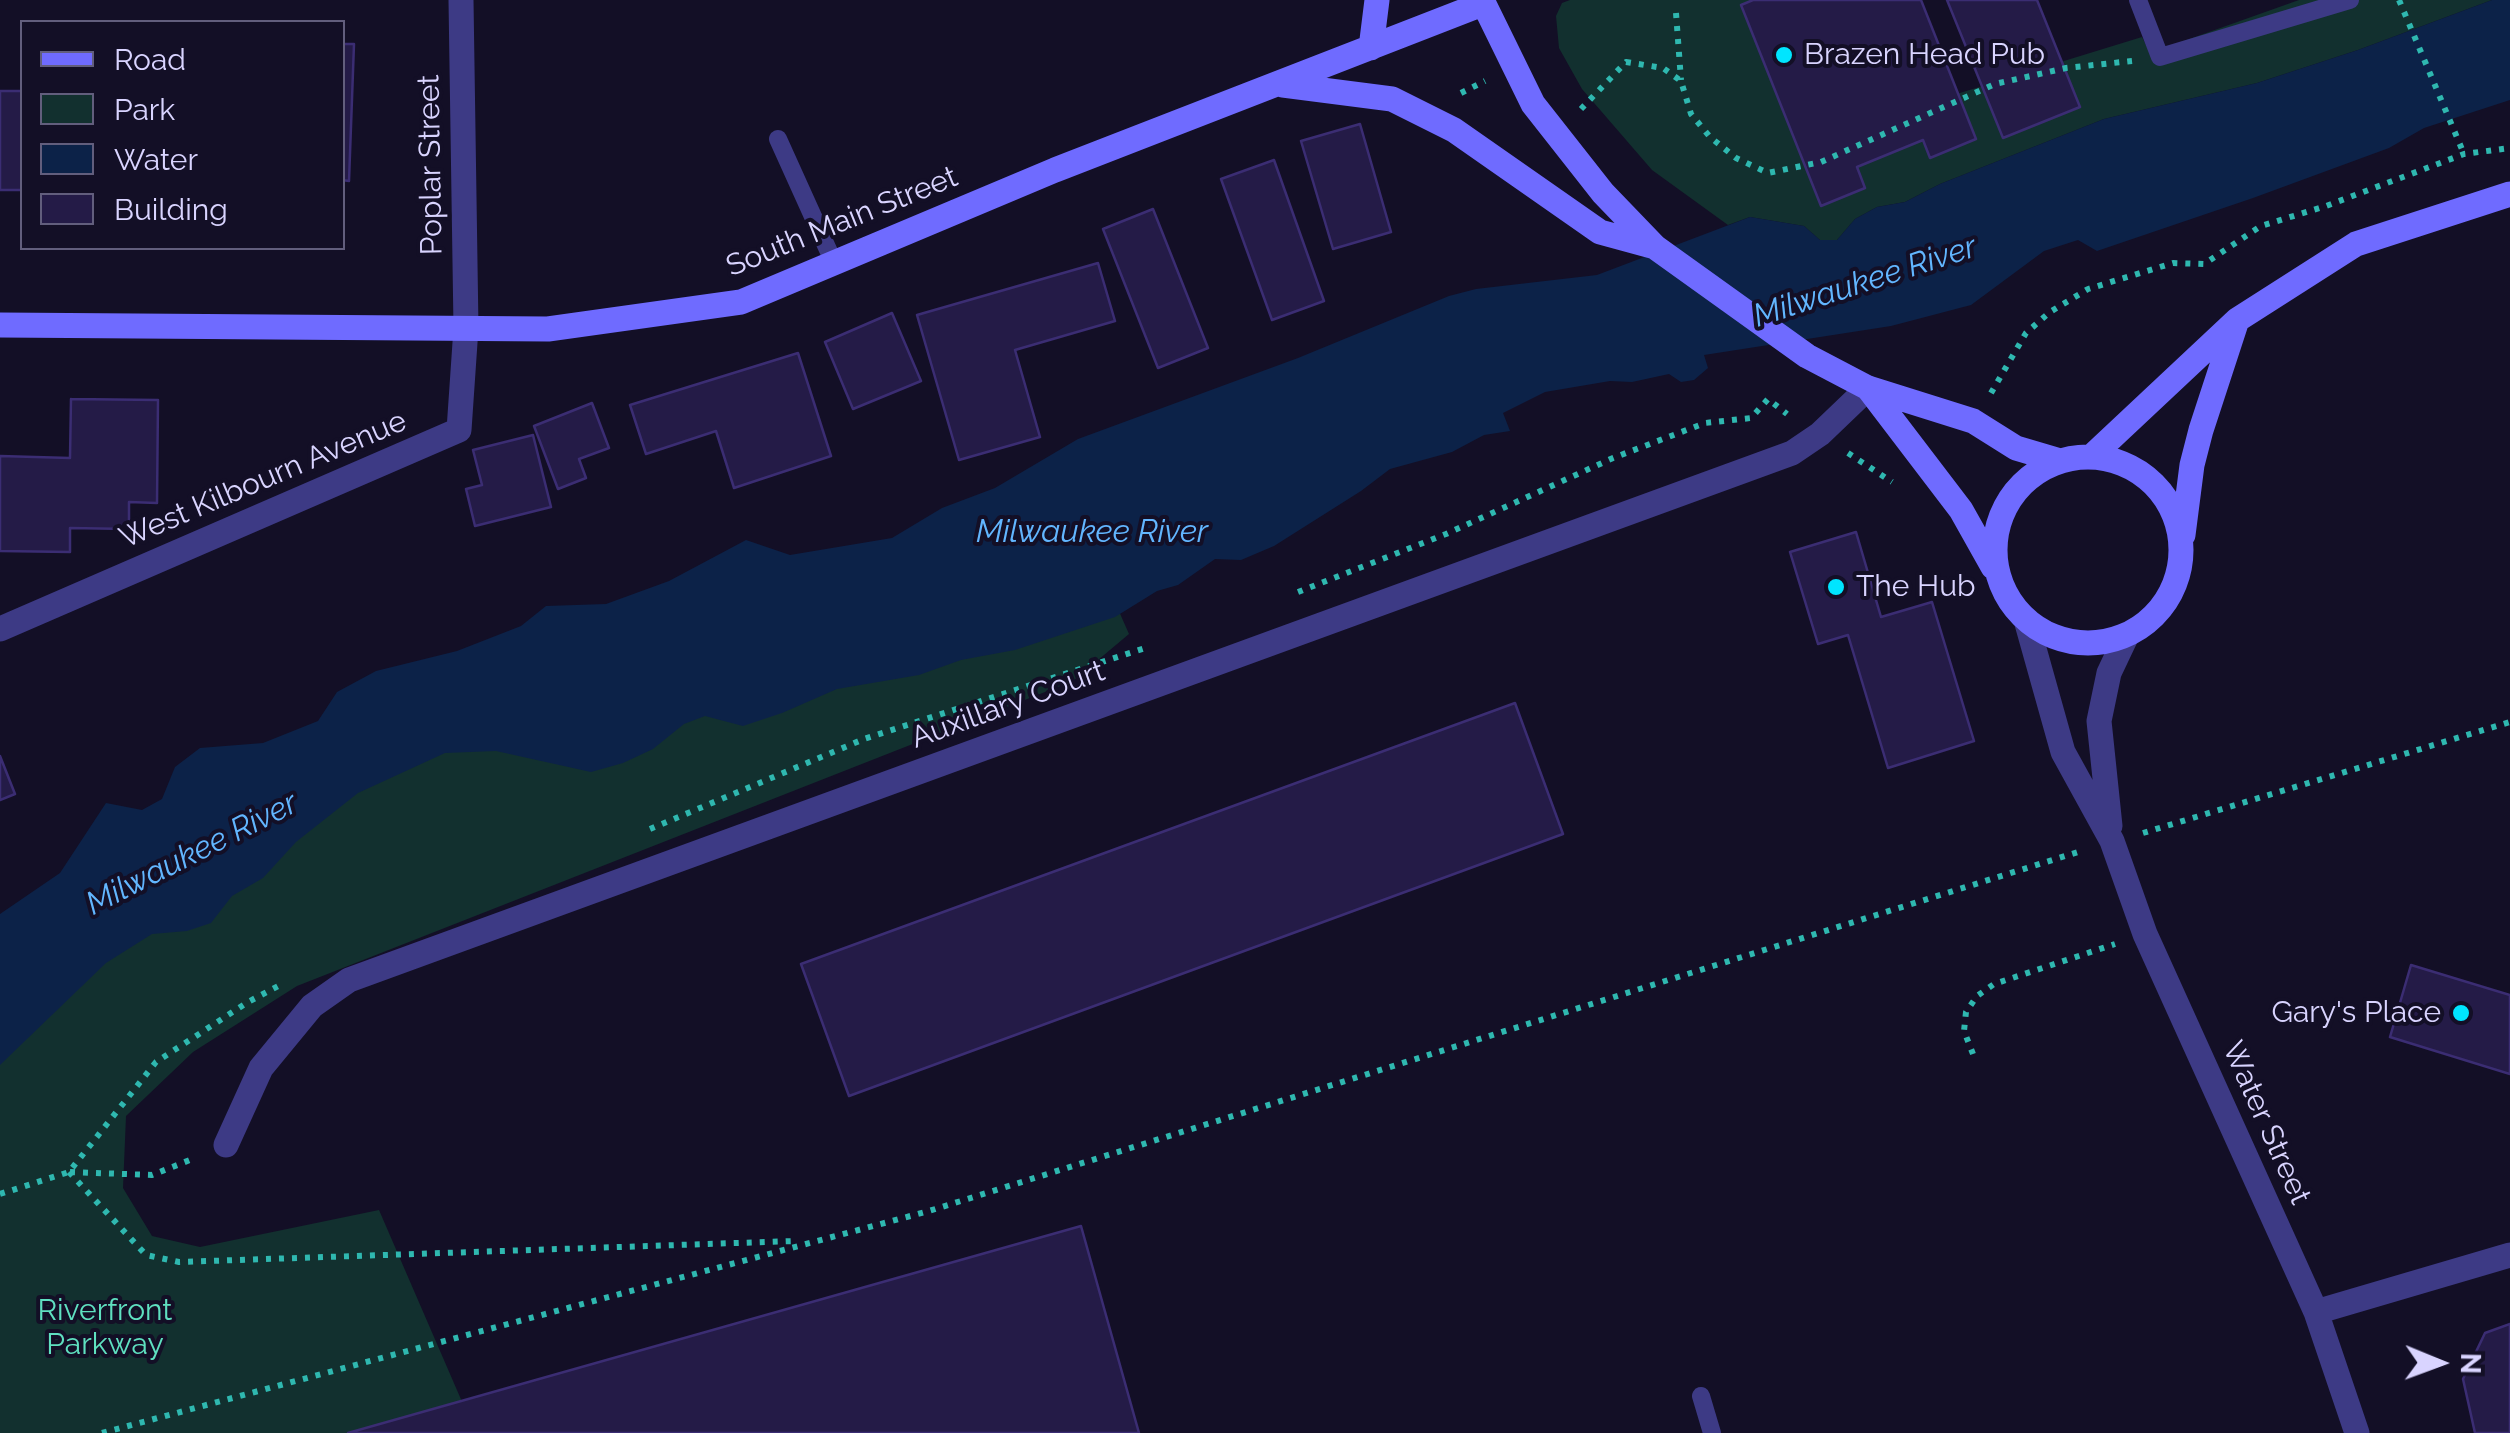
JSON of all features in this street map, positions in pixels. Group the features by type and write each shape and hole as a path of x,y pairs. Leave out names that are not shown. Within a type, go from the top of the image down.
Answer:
{"street":[{"name":"Poplar Street","path":"461,0 466,328"},
{"path":"1370,48 1377,0"},
{"name":"South Main Street","path":"0,325 548,329 741,302 1055,170 1485,1"},
{"path":"1485,1 1533,104 1603,193 1656,247 1807,356 1868,388 1973,421 2016,448 2060,461"},
{"path":"1278,85 1392,99 1454,130 1600,232 1656,247"},
{"path":"2092,456 2237,320 2356,244 2510,194"},
{"path":"1868,388 1961,510 2009,600 2026,620 2049,635 2074,642 2102,643 2148,622 2175,583 2192,465 2237,320"},
{"name":"West Kilbourn Avenue","path":"0,630 458,430 466,328"},
{"name":"Auxillary Court","path":"226,1145 262,1068 312,1006 349,980 1792,453 1820,434 1868,388"},
{"path":"1998,576 1994,548 2000,519 2014,493 2034,473 2060,461 2092,456 2122,462 2148,478 2167,501 2179,530 2180,560"},
{"name":"Water Street","path":"2026,620 2063,752 2112,841 2145,934 2316,1312 2357,1433"},
{"name":"Water Street","path":"2112,841 2100,721 2109,673 2128,634"},
{"path":"2316,1312 2510,1255"}],"lane":[{"path":"2138,0 2160,57 2350,0"},
{"path":"778,139 834,263"},
{"path":"1701,1396 1712,1433"}],"path":[{"path":"2398,0 2464,154"},
{"path":"1676,14 1681,81 1691,114 1710,137 1736,158 1768,172 1821,162 1995,84 2066,68 2160,57"},
{"path":"1559,137 1596,91 1626,62 1663,68 1681,81"},
{"path":"1458,95 1491,78"},
{"path":"1993,390 2026,332 2088,288 2173,263 2204,264 2261,226 2464,154 2510,148"},
{"path":"1768,399 1781,410"},
{"path":"102,1433 929,1211 2112,841 2510,722"},
{"path":"1973,1054 1964,1031 1966,1012 1977,996 1994,984 2145,934"},
{"path":"226,1145 152,1175 69,1172 146,1255 179,1262 811,1240"}],"green space":[{"path":"1760,0 1950,96 2142,37 2150,53 2299,0 2492,0 2257,83 2104,119 1940,184 1905,202 1877,207 1855,219 1837,240 1820,240 1804,226 1750,217 1728,225 1652,170 1582,89 1559,48 1556,16 1562,3"},
{"name":"Riverfront Parkway","path":"1114,600 1129,634 1073,681 297,986 193,1052 126,1116 123,1188 152,1236 200,1247 379,1210 463,1404 356,1433 0,1433 0,1044 51,997 321,801 433,743 693,710"}],"water":[{"name":"Milwaukee River","path":"2492,0 2510,0 2510,100 2424,128 2389,148 2253,198 2097,251 2078,240 2044,251 1971,305 1891,326 1704,355 1708,368 1694,380 1681,382 1669,374 1545,392 1503,413 1510,431 1484,435 1452,452 1390,469 1274,546 1241,560 1215,559 1178,585 1157,591 1115,617 1015,650 961,660 919,675 837,689 743,726 705,716 684,724 653,749 591,772 496,751 445,753 358,793 296,842 263,878 232,896 211,923 187,931 152,934 106,963 0,1065 0,914 60,873 106,803 142,810 162,799 175,767 200,748 263,743 318,721 337,692 376,671 457,651 521,626 546,606 606,604 669,581 746,540 790,555 892,538 942,508 995,488 1078,439 1298,358 1449,296 1476,289 1597,275 1750,217 1804,226 1820,240 1837,240 1855,219 1877,207 1905,202 1940,184 2104,119 2257,83"}],"building":[{"path":"1753,0 1921,0 1976,139 1930,158 1923,140 1857,167 1865,188 1821,206 1741,5"},
{"path":"1947,0 2037,0 2080,107 2003,138"},
{"path":"345,44 354,44 349,181 345,180"},
{"path":"0,91 20,91 20,190 0,190"},
{"path":"1360,124 1391,232 1333,249 1301,141"},
{"path":"1274,160 1324,301 1272,320 1221,179"},
{"path":"1153,209 1208,348 1158,368 1103,229"},
{"path":"1098,263 1115,321 1015,350 1040,437 959,460 917,315"},
{"path":"892,313 921,381 853,409 825,342"},
{"path":"798,353 831,456 734,488 716,431 646,454 630,405"},
{"path":"71,399 158,400 157,503 129,502 129,529 70,528 70,552 0,551 0,456 70,458"},
{"path":"592,403 609,448 579,459 586,478 558,489 534,426"},
{"path":"533,435 551,507 475,526 466,489 482,485 473,450"},
{"path":"1856,532 1881,617 1932,602 1974,741 1888,768 1848,635 1818,644 1790,552"},
{"path":"1515,703 1563,834 849,1096 801,964"},
{"path":"0,756 15,794 0,800"},
{"path":"2411,965 2510,995 2510,1074 2390,1037"},
{"path":"1081,1226 1139,1433 348,1433"},
{"path":"2510,1324 2510,1433 2475,1433 2463,1379 2485,1333"}],"place":[{"name":"Brazen Head Pub","path":"1784,55"},
{"name":"The Hub","path":"1836,587"},
{"name":"Gary's Place","path":"2461,1013"}]}
